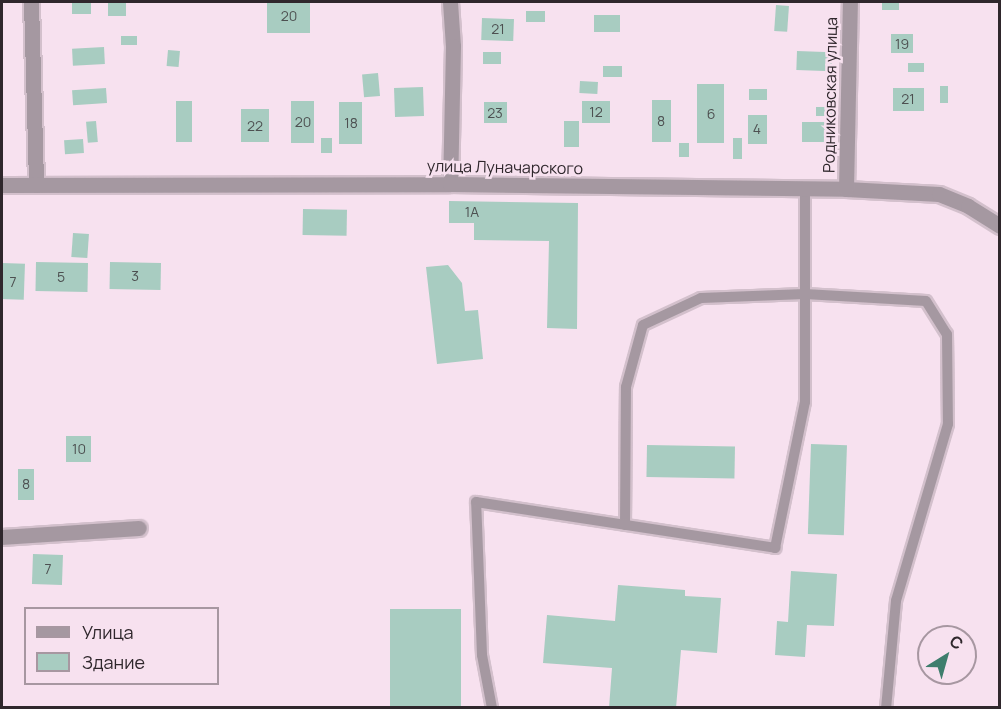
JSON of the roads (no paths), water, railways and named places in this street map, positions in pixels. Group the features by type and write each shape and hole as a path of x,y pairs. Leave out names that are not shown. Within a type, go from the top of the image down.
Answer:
{"street":[{"path":"31,2 36,185"},
{"path":"450,2 453,46 450,184"},
{"name":"Родниковская улица","path":"846,189 850,2"},
{"name":"улица Луначарского","path":"2,185 450,184 846,189 939,194 968,206 999,226"},
{"path":"2,537 139,528"}],"lane":[{"path":"492,708 482,655 476,502 776,548 805,402 805,189"},
{"path":"625,525 626,387 643,325 701,298 805,294 926,301 947,334 948,424 896,601 886,708"}]}
